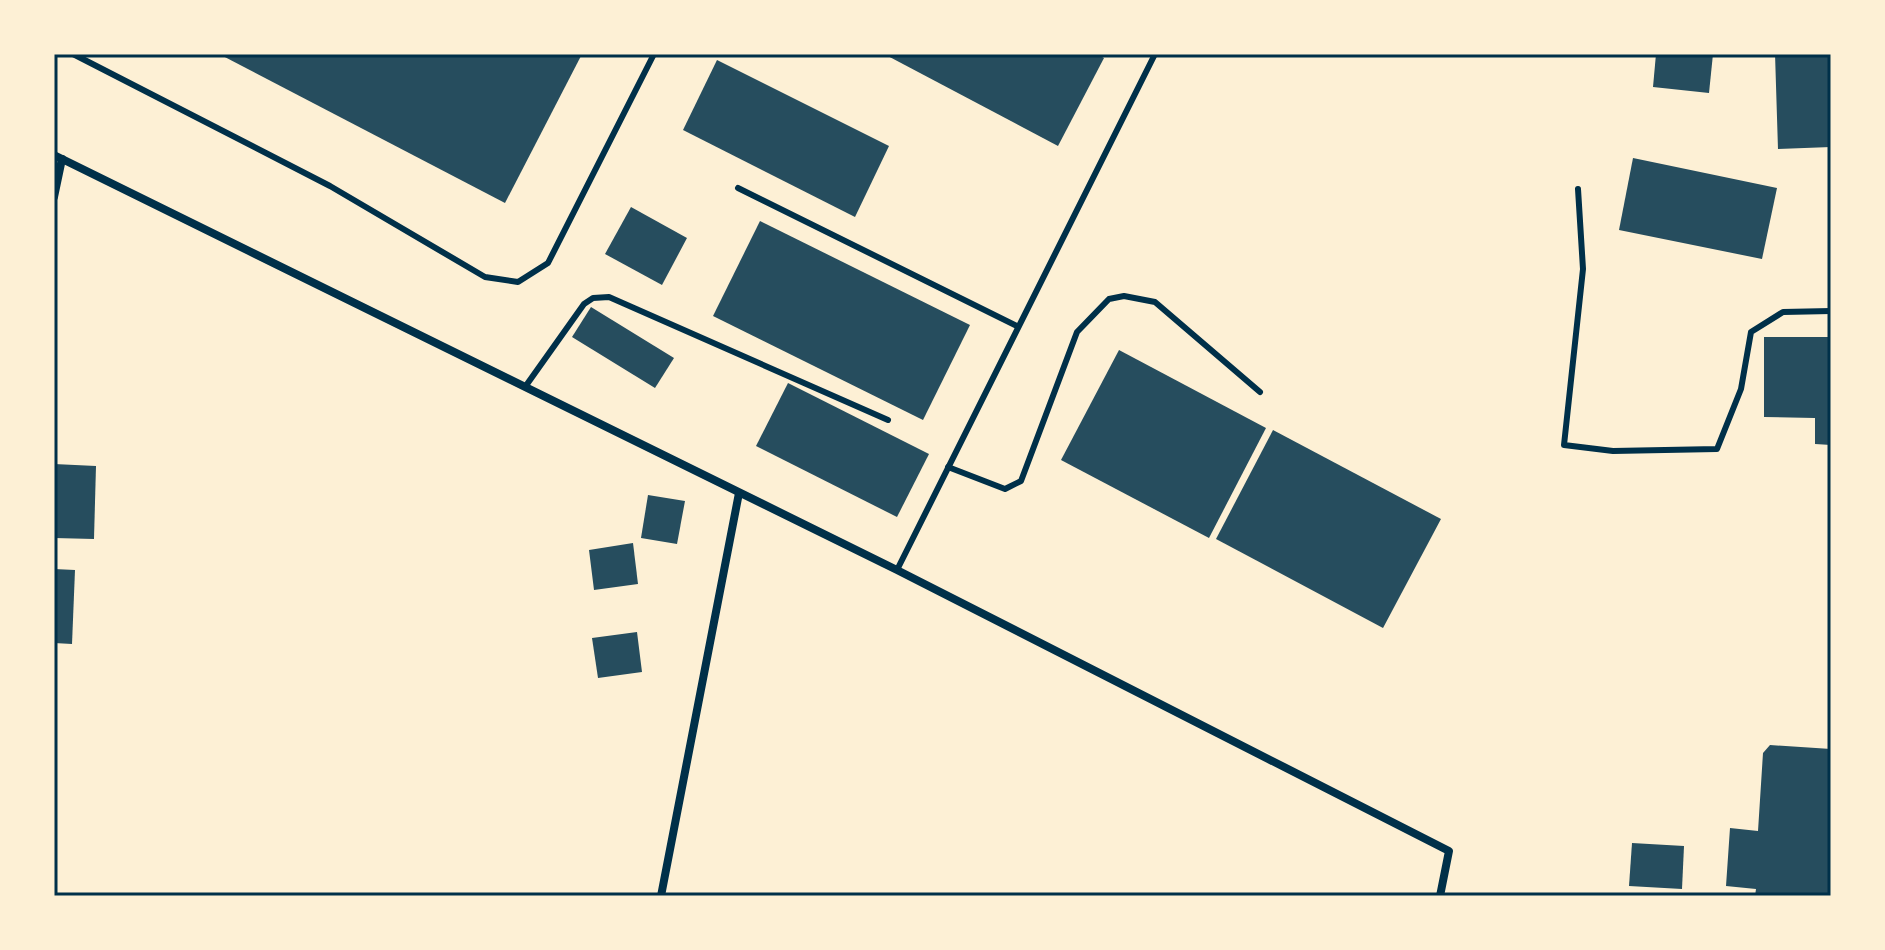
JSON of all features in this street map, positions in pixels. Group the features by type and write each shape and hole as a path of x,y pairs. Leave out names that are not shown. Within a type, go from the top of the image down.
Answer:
{"street":[{"path":"54,197 58,157 897,570 1449,851 1440,896"},
{"path":"661,896 739,493"}],"lane":[{"path":"73,54 330,186 485,277 518,282 548,263 654,54"},
{"path":"897,570 1155,54"},
{"path":"738,188 1017,326"},
{"path":"1578,189 1583,269 1564,445 1613,451 1717,449 1741,389 1751,332 1783,312 1831,311"},
{"path":"948,467 1005,489 1021,481 1077,332 1109,299 1124,296 1155,302 1260,392"},
{"path":"525,387 584,304 593,298 609,297 888,420"}],"building":[{"path":"219,54 582,54 505,203"},
{"path":"884,54 1097,54 1104,58 1058,146"},
{"path":"1656,54 1713,54 1709,93 1653,87"},
{"path":"1775,54 1831,54 1831,147 1778,149"},
{"path":"717,60 889,146 855,217 683,130"},
{"path":"1633,158 1777,188 1762,259 1619,230"},
{"path":"631,207 687,238 662,285 605,254"},
{"path":"760,221 970,325 923,420 713,316"},
{"path":"591,307 674,358 655,388 572,337"},
{"path":"1764,337 1831,337 1831,445 1815,444 1815,418 1764,417"},
{"path":"1119,350 1266,428 1209,538 1061,460"},
{"path":"788,383 929,454 897,517 756,446"},
{"path":"1273,430 1441,519 1383,628 1216,539"},
{"path":"54,464 96,466 94,539 54,538"},
{"path":"648,495 685,501 677,544 641,538"},
{"path":"633,543 638,584 594,590 589,550"},
{"path":"54,569 75,570 72,644 54,643"},
{"path":"637,632 642,672 598,678 592,638"},
{"path":"1770,745 1831,749 1831,896 1755,896 1756,889 1726,886 1730,828 1758,831 1763,753"},
{"path":"1632,843 1684,846 1682,889 1629,886"}]}
